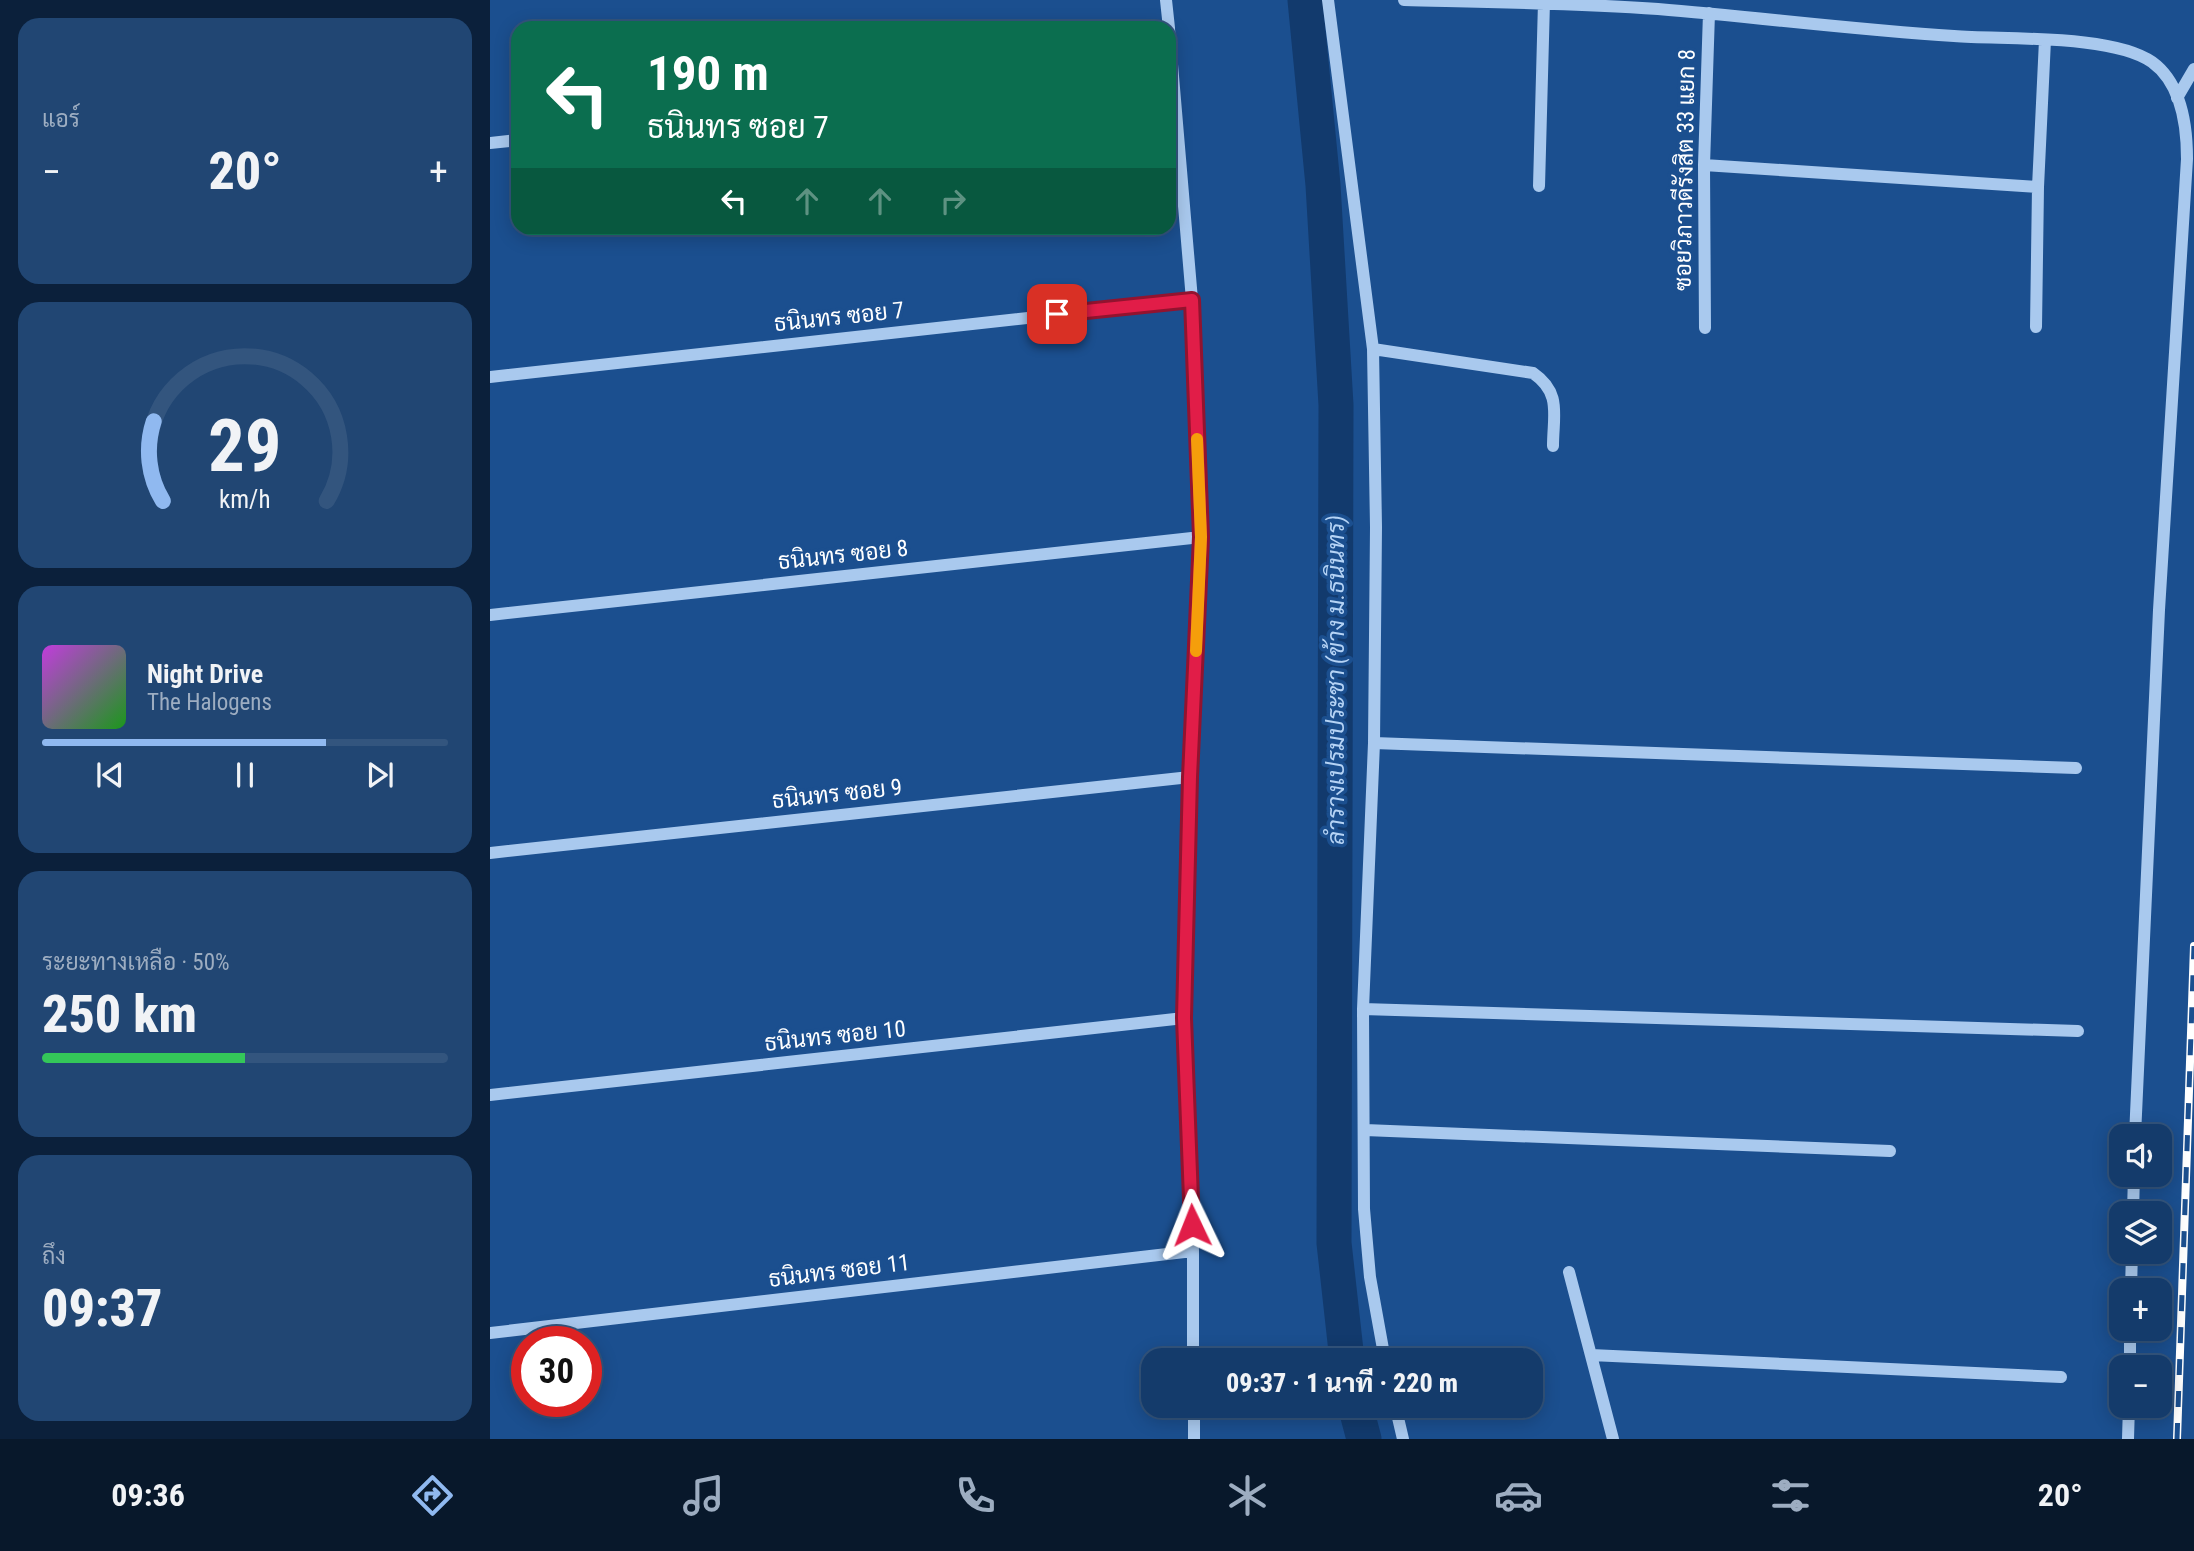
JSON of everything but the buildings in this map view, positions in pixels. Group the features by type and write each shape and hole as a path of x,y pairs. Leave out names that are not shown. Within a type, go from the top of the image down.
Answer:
{"street":[{"path":"1166,0 1168,21"},
{"path":"1328,0 1373,349 1376,527 1374,743 1363,1009 1364,1209 1370,1277 1383,1348"},
{"path":"1404,0 1544,2 1709,13 1954,36 2106,45 2133,53 2153,63 2168,79 2178,98 2187,140 2187,159 2159,610 2136,1124"},
{"path":"1539,186 1544,2"},
{"name":"ซอยวิภาวดีรังสิต 33 แยก 8","path":"1705,328 1704,165 1709,13"},
{"path":"2036,327 2038,187 2045,40"},
{"path":"2178,98 2194,69"},
{"path":"1176,121 1192,300 1201,537 1190,777 1184,1018 1193,1251 1193,1348"},
{"path":"490,143 511,141"},
{"path":"1704,165 2038,187"},
{"name":"ธนินทร ซอย 7","path":"490,377 1192,300"},
{"path":"1373,349 1533,373 1545,381 1553,394 1553,446"},
{"name":"ธนินทร ซอย 8","path":"490,615 1201,537"},
{"path":"1374,743 2076,768"},
{"name":"ธนินทร ซอย 9","path":"490,853 1190,777"},
{"path":"1363,1009 2078,1031"},
{"name":"ธนินทร ซอย 10","path":"490,1095 1184,1018"},
{"path":"1365,1130 1890,1152"},
{"name":"ธนินทร ซอย 11","path":"490,1333 1193,1251"},
{"path":"1569,1272 1613,1439"},
{"path":"1591,1355 2061,1377"},
{"path":"1194,1418 1194,1439"},
{"path":"1398,1418 1403,1439"},
{"path":"2128,1439 2129,1418"}],"waterway":[{"name":"ลำรางเปรมประชา (ข้าง ม.ธนินทร)","path":"1305,0 1323,185 1336,405 1334,1243 1346,1348"},
{"name":"ลำรางเปรมประชา (ข้าง ม.ธนินทร)","path":"1358,1418 1364,1439"}],"railway":[{"path":"2177,1439 2194,946"}],"slow traffic":[{"path":"1196,651 1201,537 1197,439"}],"route":[{"path":"1057,314 1192,300 1201,537 1190,777 1184,1018 1192,1225"}]}
